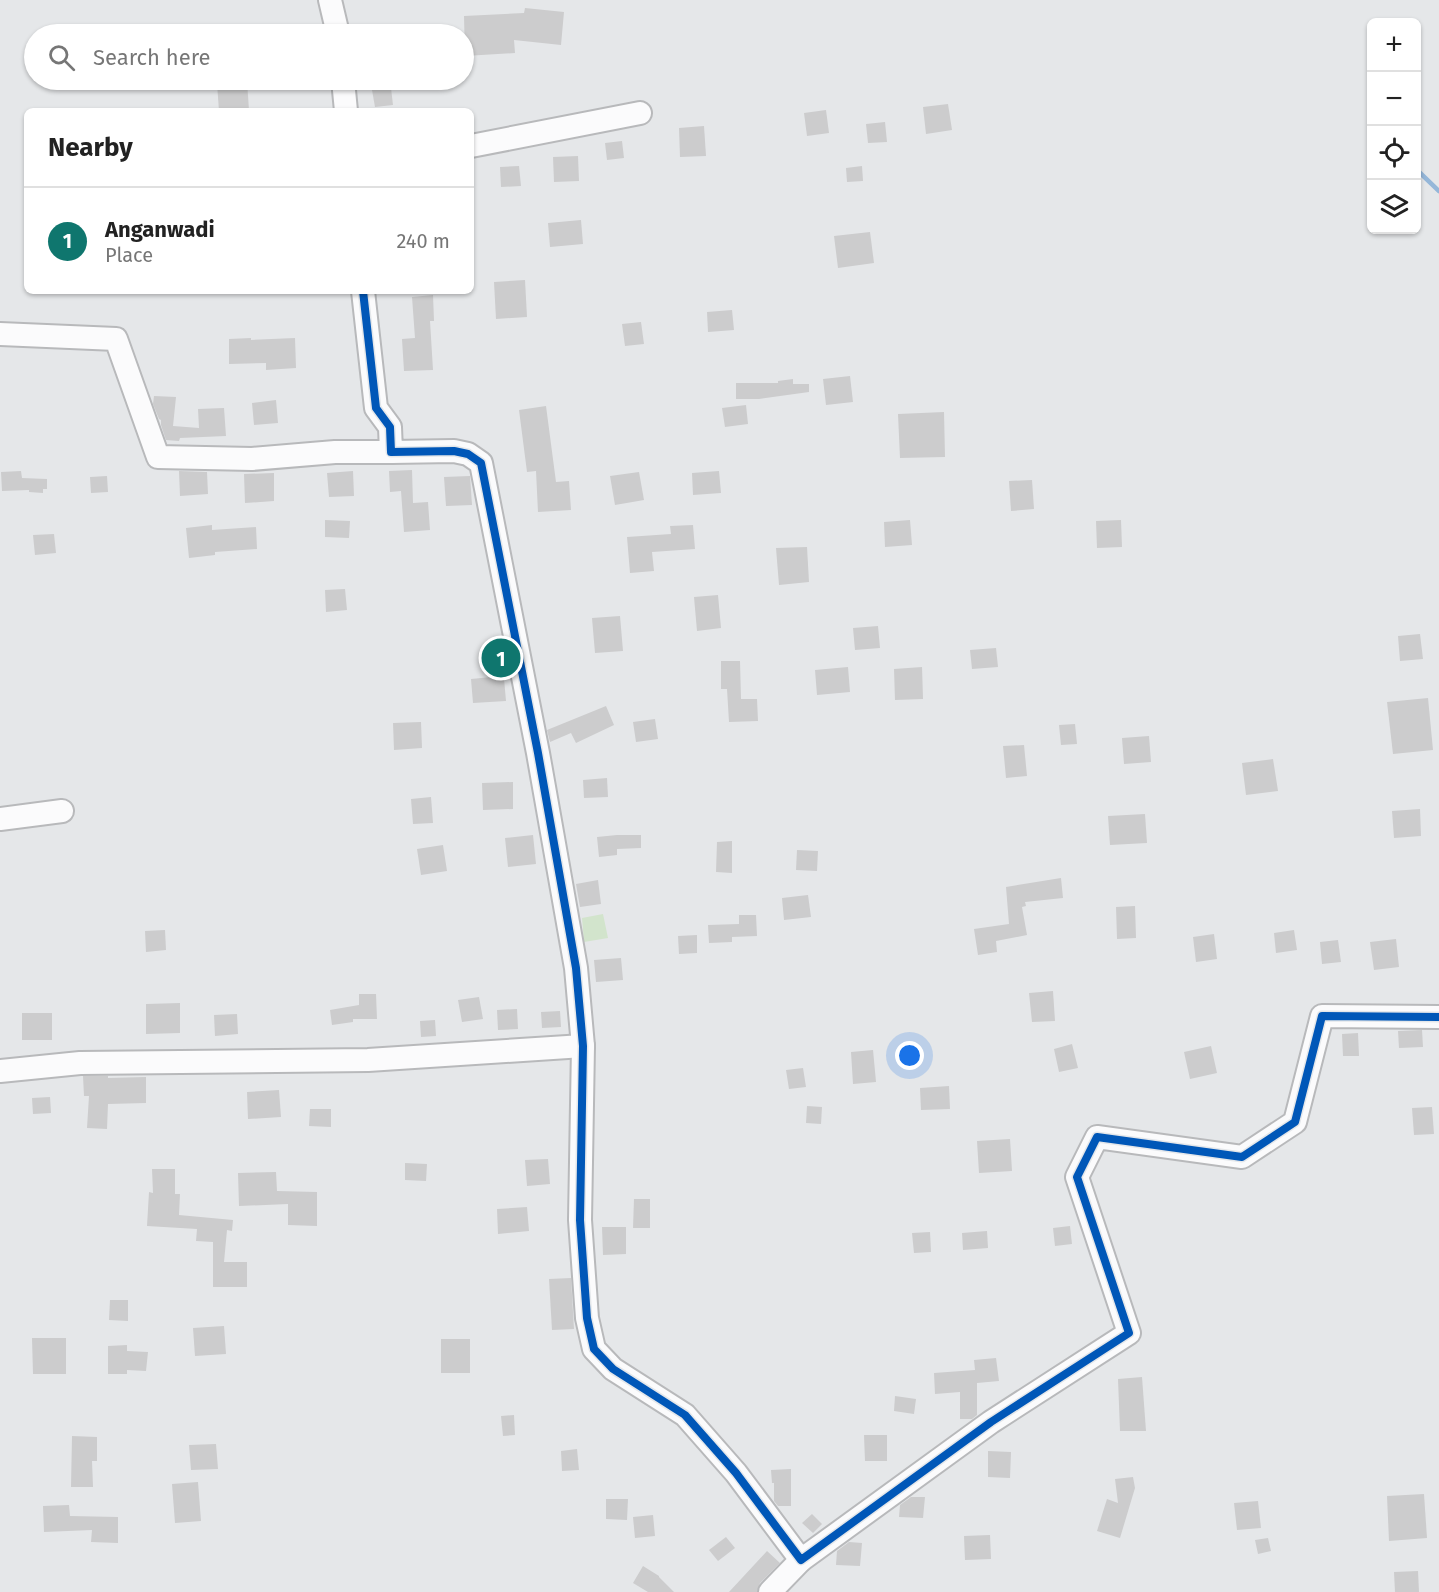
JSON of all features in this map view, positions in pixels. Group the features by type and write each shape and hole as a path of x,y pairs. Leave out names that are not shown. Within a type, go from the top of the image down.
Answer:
{"street":[{"path":"330,0 336,24"},
{"path":"344,90 346,108"},
{"path":"474,145 640,113"},
{"path":"363,294 376,408 390,427 391,452"},
{"path":"0,334 116,339 158,457 252,459 335,453 454,452 468,454 481,463 538,753 576,968 583,1046 580,1220 587,1318 594,1349 613,1369 685,1415 736,1473 801,1560"},
{"path":"0,819 62,811"},
{"path":"770,1592 801,1560 991,1422 1129,1333 1077,1177 1097,1137 1242,1157 1295,1122 1322,1016 1439,1017"},
{"path":"0,1071 80,1063 368,1060 583,1046"}],"green space":[{"path":"603,914 608,938 584,942 582,918"}],"building":[{"path":"525,8 564,12 561,45 514,40 515,53 474,55 474,24 464,24 464,16 524,13"},
{"path":"218,90 248,90 249,108 219,108"},
{"path":"372,90 391,90 393,105 375,107"},
{"path":"948,104 952,130 926,134 923,107"},
{"path":"826,110 829,133 807,136 804,113"},
{"path":"885,122 887,142 868,143 866,124"},
{"path":"704,126 706,156 680,157 679,128"},
{"path":"622,141 624,158 607,160 605,143"},
{"path":"578,156 579,181 554,182 553,157"},
{"path":"519,166 521,186 501,187 500,167"},
{"path":"862,166 863,181 847,182 846,168"},
{"path":"581,220 583,244 550,247 548,223"},
{"path":"870,232 874,263 838,268 834,236"},
{"path":"525,280 527,317 496,319 494,282"},
{"path":"433,295 434,321 430,321 433,370 404,371 402,339 415,338 412,297"},
{"path":"732,310 734,330 708,332 707,312"},
{"path":"641,322 644,344 625,346 622,324"},
{"path":"251,338 251,340 295,338 296,368 266,370 266,363 229,364 229,339"},
{"path":"850,376 853,402 826,405 823,379"},
{"path":"793,379 793,384 809,384 809,392 759,399 736,399 736,383 778,383 778,381"},
{"path":"154,396 176,397 173,426 199,428 198,409 224,408 226,436 180,438 179,441 166,440 161,420 153,404"},
{"path":"276,400 278,423 254,425 252,403"},
{"path":"746,405 748,424 725,427 722,408"},
{"path":"546,406 556,482 569,481 571,510 538,512 536,471 527,472 519,410"},
{"path":"944,412 945,457 900,458 898,414"},
{"path":"412,470 413,503 428,502 430,530 404,532 401,491 390,492 389,471"},
{"path":"21,471 22,478 47,479 47,489 43,489 43,493 29,492 29,490 2,491 1,472"},
{"path":"179,471 207,472 208,494 180,496"},
{"path":"353,471 354,496 329,497 327,473"},
{"path":"719,471 721,493 693,495 692,473"},
{"path":"639,472 644,500 615,505 610,476"},
{"path":"274,473 274,501 245,503 244,474"},
{"path":"107,476 108,492 91,493 90,477"},
{"path":"470,476 472,505 446,506 444,477"},
{"path":"1032,480 1034,509 1011,511 1009,481"},
{"path":"325,520 350,521 349,538 325,537"},
{"path":"910,520 912,545 885,547 884,522"},
{"path":"1121,520 1122,547 1097,548 1096,521"},
{"path":"212,525 212,530 256,527 257,549 215,552 215,555 189,558 186,528"},
{"path":"693,525 695,549 652,552 654,571 630,573 627,537 671,534 670,526"},
{"path":"54,534 56,553 35,555 33,535"},
{"path":"807,547 809,582 779,585 776,548"},
{"path":"345,589 347,610 326,612 325,590"},
{"path":"718,595 721,628 697,631 694,597"},
{"path":"620,616 623,651 595,653 592,618"},
{"path":"878,626 880,648 855,650 853,628"},
{"path":"1420,634 1423,659 1400,661 1398,636"},
{"path":"493,646 504,648 507,667 503,667 506,701 473,703 471,679 492,677"},
{"path":"996,648 998,667 972,669 970,650"},
{"path":"721,661 740,661 741,699 757,699 758,721 729,722 727,689 721,689"},
{"path":"848,667 850,692 817,695 815,670"},
{"path":"922,667 923,699 895,700 894,669"},
{"path":"1428,698 1433,750 1393,754 1387,702"},
{"path":"606,706 614,725 576,743 571,733 550,742 547,730"},
{"path":"655,719 658,739 636,742 633,722"},
{"path":"421,722 422,748 394,750 393,723"},
{"path":"1075,724 1077,744 1061,745 1059,725"},
{"path":"1149,736 1151,762 1124,764 1122,738"},
{"path":"1024,745 1027,776 1006,778 1003,746"},
{"path":"1273,759 1278,791 1246,795 1242,763"},
{"path":"607,778 608,797 584,798 583,780"},
{"path":"513,782 513,809 483,810 482,783"},
{"path":"431,797 433,823 413,824 411,799"},
{"path":"1420,809 1421,836 1394,838 1392,811"},
{"path":"1145,814 1147,843 1110,845 1108,816"},
{"path":"533,835 536,864 508,867 505,838"},
{"path":"641,835 641,848 617,849 617,855 599,857 597,837"},
{"path":"732,841 732,873 716,872 717,842"},
{"path":"443,845 447,871 421,875 417,849"},
{"path":"797,850 818,851 817,871 796,870"},
{"path":"1061,878 1063,898 1025,902 1026,906 1022,907 1027,935 996,941 997,952 978,955 974,929 1009,924 1006,887"},
{"path":"598,880 601,904 580,907 576,884"},
{"path":"808,895 811,917 784,920 782,898"},
{"path":"1135,906 1136,938 1117,939 1116,907"},
{"path":"739,915 756,915 757,936 732,937 732,942 709,943 708,925 739,924"},
{"path":"165,930 166,950 146,952 145,931"},
{"path":"1294,930 1297,950 1276,953 1274,933"},
{"path":"1214,934 1217,959 1196,962 1193,937"},
{"path":"697,935 697,953 679,954 678,936"},
{"path":"1396,939 1399,967 1374,970 1370,942"},
{"path":"1338,940 1341,962 1322,964 1320,942"},
{"path":"621,958 623,980 596,982 594,960"},
{"path":"1053,991 1055,1021 1032,1022 1029,993"},
{"path":"359,994 376,994 377,1019 353,1019 353,1022 332,1025 330,1010 359,1005"},
{"path":"479,997 483,1019 462,1022 458,1000"},
{"path":"180,1003 180,1033 146,1034 146,1004"},
{"path":"517,1009 518,1029 498,1030 497,1010"},
{"path":"560,1011 561,1027 542,1028 541,1012"},
{"path":"22,1013 52,1013 52,1040 22,1040"},
{"path":"237,1014 238,1034 215,1036 214,1015"},
{"path":"435,1020 436,1036 421,1037 420,1021"},
{"path":"1422,1030 1423,1047 1399,1048 1398,1031"},
{"path":"1358,1033 1359,1056 1343,1056 1342,1034"},
{"path":"1072,1044 1078,1068 1059,1072 1054,1049"},
{"path":"1211,1046 1217,1073 1190,1079 1184,1052"},
{"path":"873,1050 876,1082 853,1084 851,1052"},
{"path":"803,1068 806,1087 789,1089 786,1070"},
{"path":"83,1076 146,1077 146,1103 108,1104 107,1129 87,1128 89,1096 84,1096"},
{"path":"949,1086 950,1109 921,1110 920,1088"},
{"path":"279,1090 281,1117 248,1119 247,1092"},
{"path":"50,1097 51,1113 33,1114 32,1098"},
{"path":"807,1106 822,1107 821,1124 806,1123"},
{"path":"1432,1107 1434,1134 1414,1135 1412,1108"},
{"path":"310,1109 331,1109 331,1127 309,1126"},
{"path":"1010,1139 1012,1171 979,1173 977,1141"},
{"path":"548,1159 550,1184 527,1186 525,1160"},
{"path":"405,1163 427,1164 426,1181 405,1180"},
{"path":"152,1169 175,1169 175,1194 180,1194 179,1215 233,1220 232,1231 227,1230 224,1262 247,1262 247,1287 213,1287 213,1242 196,1241 197,1229 147,1226 149,1192 153,1193"},
{"path":"276,1172 277,1191 317,1192 317,1226 288,1225 288,1204 239,1206 238,1173"},
{"path":"634,1199 650,1199 650,1228 633,1228"},
{"path":"527,1207 529,1231 498,1234 497,1209"},
{"path":"1070,1226 1072,1244 1055,1246 1053,1228"},
{"path":"602,1227 626,1227 626,1254 603,1255"},
{"path":"987,1231 988,1248 963,1250 962,1233"},
{"path":"930,1232 931,1252 914,1253 912,1233"},
{"path":"571,1278 574,1329 552,1330 549,1279"},
{"path":"110,1300 128,1300 128,1321 109,1320"},
{"path":"224,1326 226,1354 195,1356 193,1328"},
{"path":"32,1338 66,1338 66,1374 33,1374"},
{"path":"441,1339 470,1339 470,1373 441,1373"},
{"path":"127,1345 127,1351 148,1352 146,1371 127,1370 127,1374 108,1374 108,1346"},
{"path":"996,1358 999,1381 977,1383 977,1415 972,1419 960,1419 960,1392 935,1394 934,1373 975,1370 974,1360"},
{"path":"1142,1377 1146,1431 1120,1431 1118,1379"},
{"path":"895,1396 916,1399 914,1414 894,1411"},
{"path":"514,1415 515,1435 503,1436 501,1416"},
{"path":"864,1435 887,1435 887,1461 865,1461"},
{"path":"72,1436 97,1437 97,1461 92,1461 93,1487 71,1487"},
{"path":"216,1444 218,1469 191,1470 189,1445"},
{"path":"577,1449 579,1470 562,1471 561,1451"},
{"path":"988,1451 1011,1452 1010,1478 988,1477"},
{"path":"791,1469 791,1506 778,1506 774,1501 771,1470"},
{"path":"1133,1477 1135,1488 1120,1538 1097,1531 1107,1499 1118,1503 1115,1479"},
{"path":"198,1482 201,1521 175,1523 172,1484"},
{"path":"1424,1494 1427,1538 1389,1541 1387,1496"},
{"path":"911,1497 925,1497 923,1518 899,1517 900,1505"},
{"path":"606,1499 628,1499 627,1520 606,1519"},
{"path":"1258,1501 1261,1528 1237,1530 1234,1503"},
{"path":"69,1505 70,1516 118,1517 118,1543 91,1542 92,1530 44,1532 43,1506"},
{"path":"812,1514 822,1524 813,1533 802,1523"},
{"path":"653,1515 655,1536 635,1538 633,1517"},
{"path":"990,1535 991,1559 965,1560 964,1536"},
{"path":"726,1537 735,1548 718,1561 709,1550"},
{"path":"1268,1538 1271,1551 1258,1554 1255,1540"},
{"path":"849,1542 862,1543 860,1566 836,1565 837,1551"},
{"path":"767,1551 780,1563 760,1583 757,1592 729,1592"},
{"path":"643,1566 659,1576 674,1592 648,1592 633,1583"},
{"path":"1418,1571 1419,1592 1395,1592 1394,1572"}],"waterway":[{"path":"1421,174 1439,191"}],"cycle path":[{"path":"363,294 376,408 390,427 391,452 454,451 468,454 481,463 538,753 576,968 583,1046 580,1220 587,1318 594,1349 613,1369 685,1415 736,1473 801,1560 991,1422 1129,1333 1077,1177 1097,1137 1242,1157 1295,1122 1322,1016 1439,1017"}],"place":[{"name":"Anganwadi","path":"501,658"}]}
